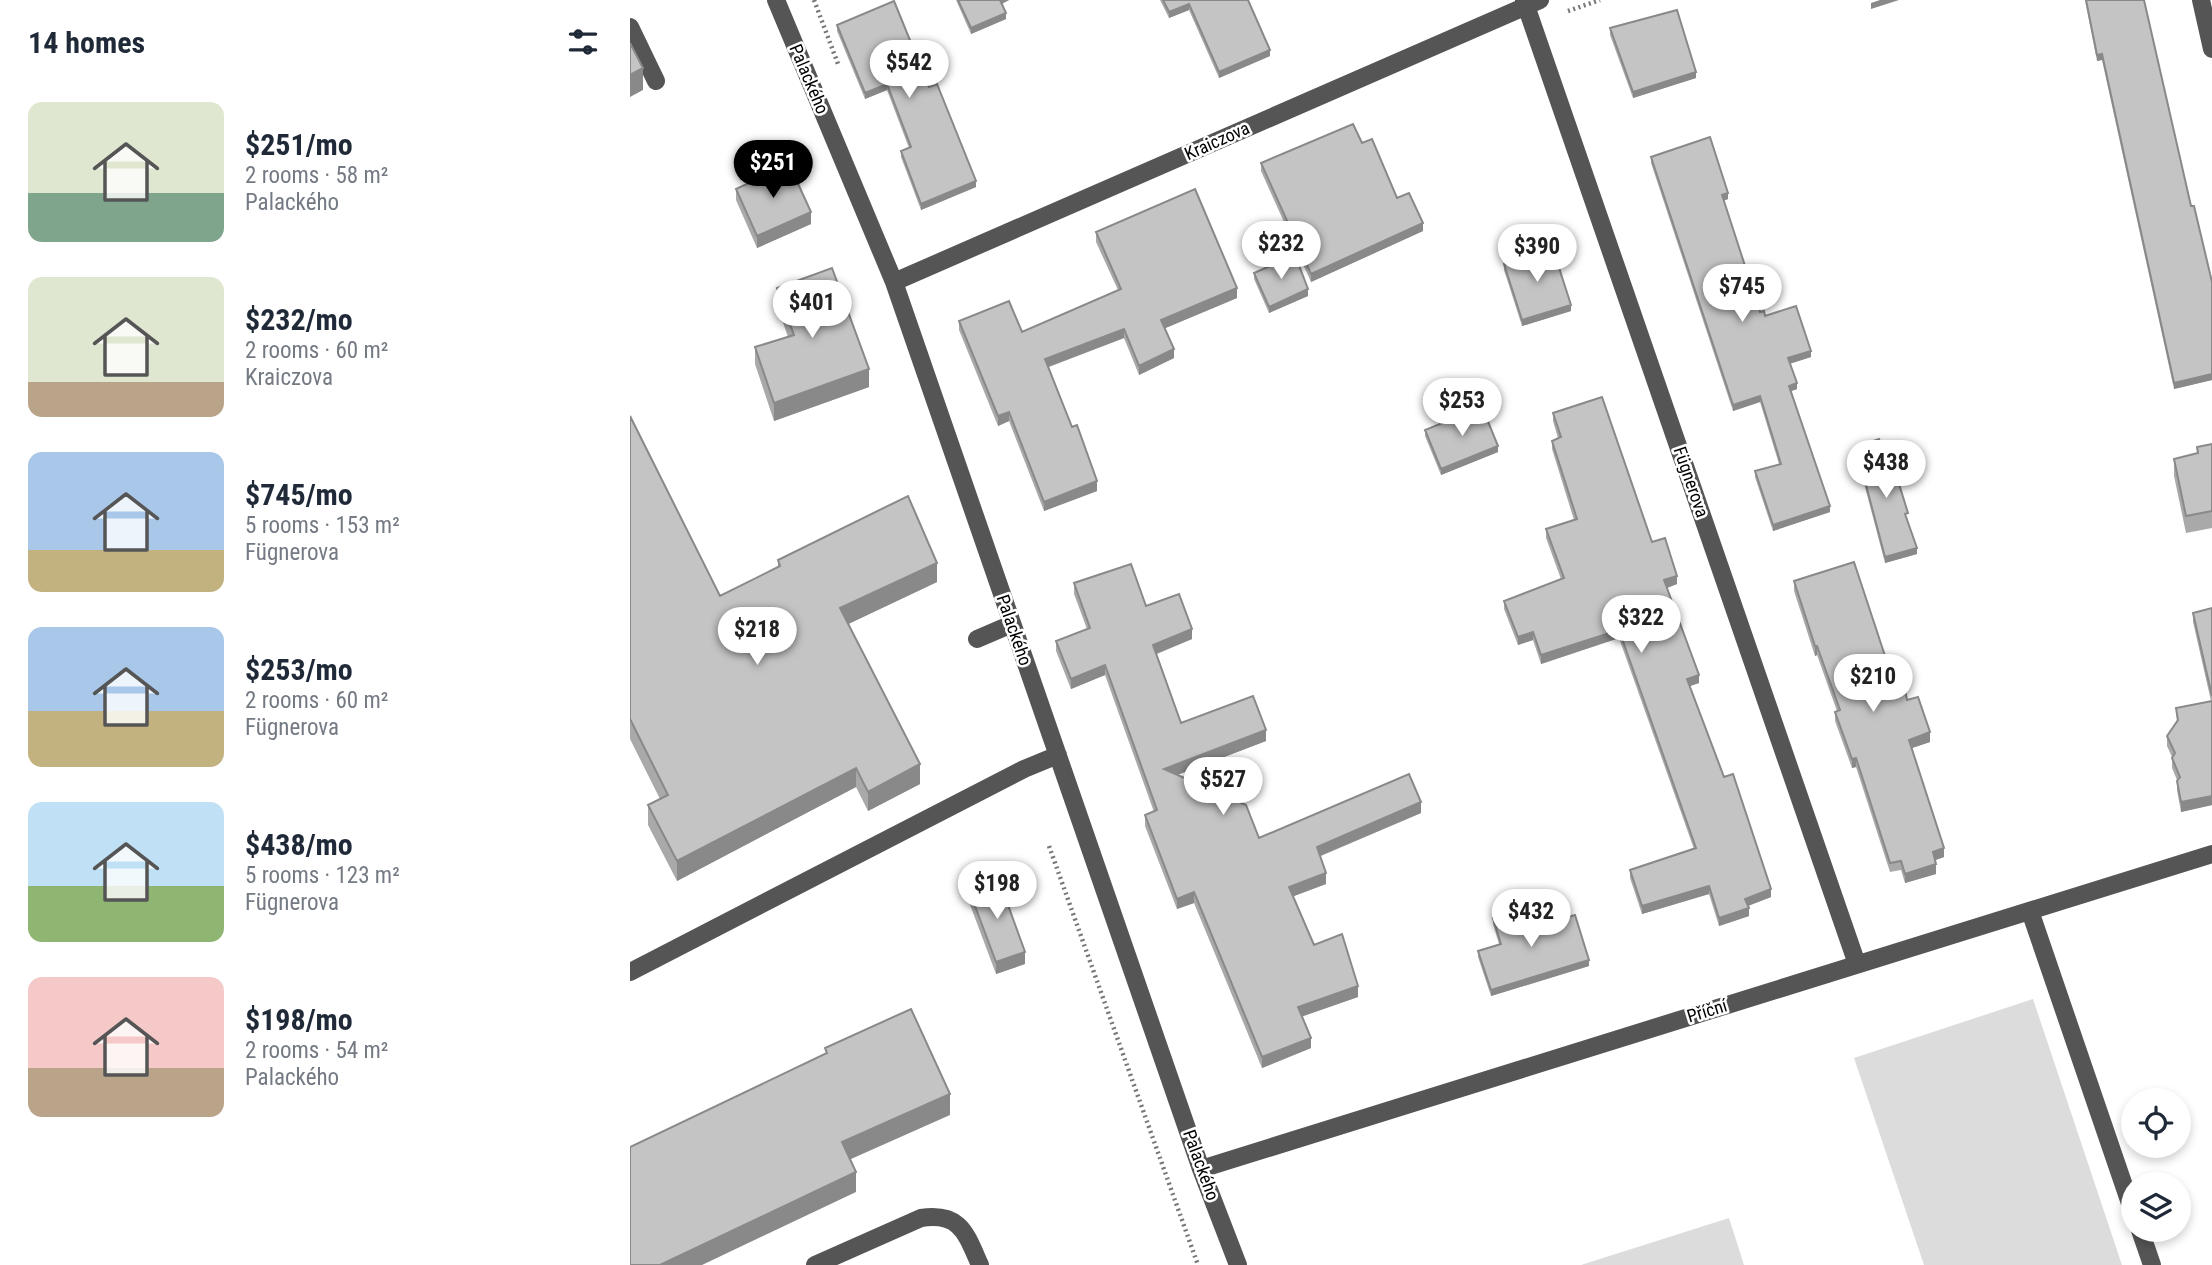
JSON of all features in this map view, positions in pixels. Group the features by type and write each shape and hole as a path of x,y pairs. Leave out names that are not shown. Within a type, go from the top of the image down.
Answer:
{"street":[{"name":"Palackého","path":"776,0 894,282 1201,1170 1238,1265"},
{"path":"2201,0 2212,48"},
{"name":"Kraiczova","path":"894,282 1530,2"},
{"name":"Fügnerova","path":"1530,2 1857,964"},
{"path":"630,27 656,81"},
{"path":"976,639 1012,624"},
{"path":"630,972 1024,769 1058,755"},
{"name":"Příční","path":"1201,1170 2212,853"},
{"path":"2029,911 2121,1177"},
{"path":"815,1265 921,1218 934,1216 946,1217 957,1223 980,1265"},
{"path":"2144,1242 2152,1265"}],"path":[{"path":"1049,846 1198,1265"}],"shaded area":[{"path":"2033,999 2122,1265 1924,1265 1854,1058"},
{"path":"1729,1218 1744,1265 1581,1265"}],"building":[{"path":"958,0 1000,0 1006,13 971,28"},
{"path":"1163,0 1248,0 1270,50 1219,72 1189,4 1169,12"},
{"path":"2086,0 2144,0 2191,206 2194,206 2212,282 2212,374 2174,383 2102,54 2097,55"},
{"path":"894,1 929,87 937,84 976,181 921,204 901,151 911,147 887,84 865,93 837,25"},
{"path":"1677,10 1696,72 1633,92 1610,28"},
{"path":"630,43 643,68 630,75"},
{"path":"1353,124 1362,143 1372,139 1397,198 1409,193 1423,223 1311,274 1261,163"},
{"path":"1710,137 1728,193 1722,195 1760,312 1764,311 1765,316 1796,306 1811,351 1788,358 1797,383 1789,386 1830,506 1773,525 1755,471 1781,464 1760,396 1733,405 1651,157"},
{"path":"789,164 811,212 757,236 736,189"},
{"path":"1195,189 1237,288 1161,320 1174,349 1139,366 1124,329 1045,359 1072,427 1077,425 1097,481 1044,502 1009,412 998,416 959,321 1009,301 1022,332 1121,289 1096,232"},
{"path":"1553,249 1571,305 1522,320 1504,264"},
{"path":"1295,255 1308,289 1269,307 1254,273"},
{"path":"832,268 869,369 774,403 755,347 794,335 777,288"},
{"path":"1602,397 1652,542 1665,538 1677,576 1664,580 1699,675 1687,679 1724,777 1733,774 1771,889 1745,899 1749,908 1719,918 1709,886 1642,906 1630,870 1696,848 1619,630 1541,655 1533,632 1518,637 1504,601 1564,578 1546,529 1577,519 1552,441 1561,437 1553,413"},
{"path":"1482,407 1498,446 1441,469 1425,430"},
{"path":"630,416 720,596 780,566 778,560 908,496 937,563 840,608 920,764 868,792 856,768 677,861 648,805 668,795 630,719"},
{"path":"1879,439 1891,472 1895,471 1908,513 1905,514 1917,548 1885,557 1856,447"},
{"path":"2212,444 2212,511 2186,516 2174,459 2198,453 2197,447"},
{"path":"1854,562 1892,677 1902,674 1907,700 1918,697 1930,732 1909,740 1944,848 1933,852 1936,864 1905,874 1901,861 1890,863 1856,758 1852,759 1835,712 1840,710 1794,581"},
{"path":"1131,564 1146,606 1179,594 1192,629 1153,645 1181,723 1253,696 1266,730 1164,769 1246,805 1259,838 1409,774 1421,802 1317,847 1326,873 1289,887 1314,945 1342,934 1358,986 1298,1007 1311,1038 1262,1057 1194,892 1177,899 1145,815 1157,810 1105,665 1071,679 1056,641 1090,628 1074,583"},
{"path":"2212,608 2212,696 2193,613"},
{"path":"2212,701 2212,796 2181,802 2177,781 2180,777 2172,758 2175,753 2167,736 2178,720 2176,708"},
{"path":"999,880 1025,952 996,962 969,890"},
{"path":"1523,907 1529,928 1575,915 1589,960 1491,990 1478,951 1501,944 1493,918"},
{"path":"911,1009 950,1094 842,1142 856,1172 660,1265 630,1265 630,1147 827,1053 825,1048"}]}
